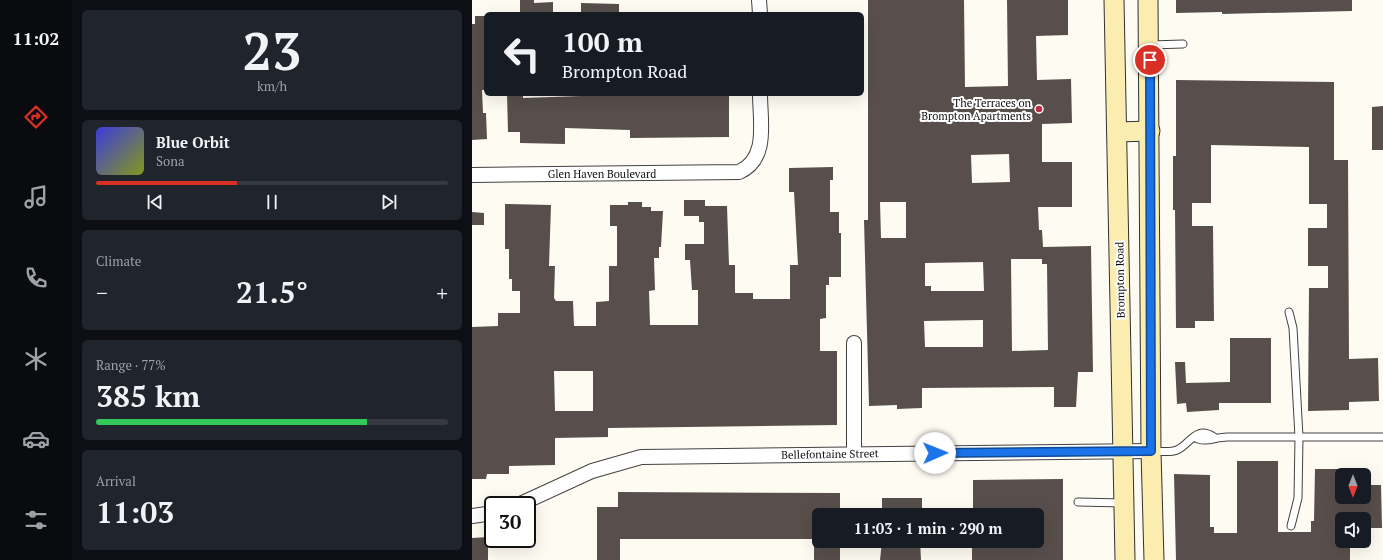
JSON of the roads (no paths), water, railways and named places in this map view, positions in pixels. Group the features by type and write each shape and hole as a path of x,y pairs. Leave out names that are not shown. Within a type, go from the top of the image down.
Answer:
{"street":[{"path":"760,0 760,12"},
{"name":"Brompton Road","path":"1114,0 1125,560"},
{"path":"1148,0 1150,45 1151,451 1154,560"},
{"name":"Glen Haven Boulevard","path":"472,175 733,173 746,169 752,164 760,152 760,96"},
{"path":"1117,132 1150,131"},
{"path":"854,343 854,454"},
{"name":"Bellefontaine Street","path":"536,496 592,470 641,456 1151,451"},
{"path":"472,516 484,514"}],"lane":[{"path":"1150,45 1183,44"},
{"path":"1289,312 1293,328 1299,438 1298,498 1291,526"},
{"path":"1151,451 1176,451 1194,437 1199,441 1209,440 1214,437 1383,437"},
{"path":"1078,502 1124,503"}],"place":[{"name":"The Terraces on Brompton Apartments","path":"1039,109"}]}
